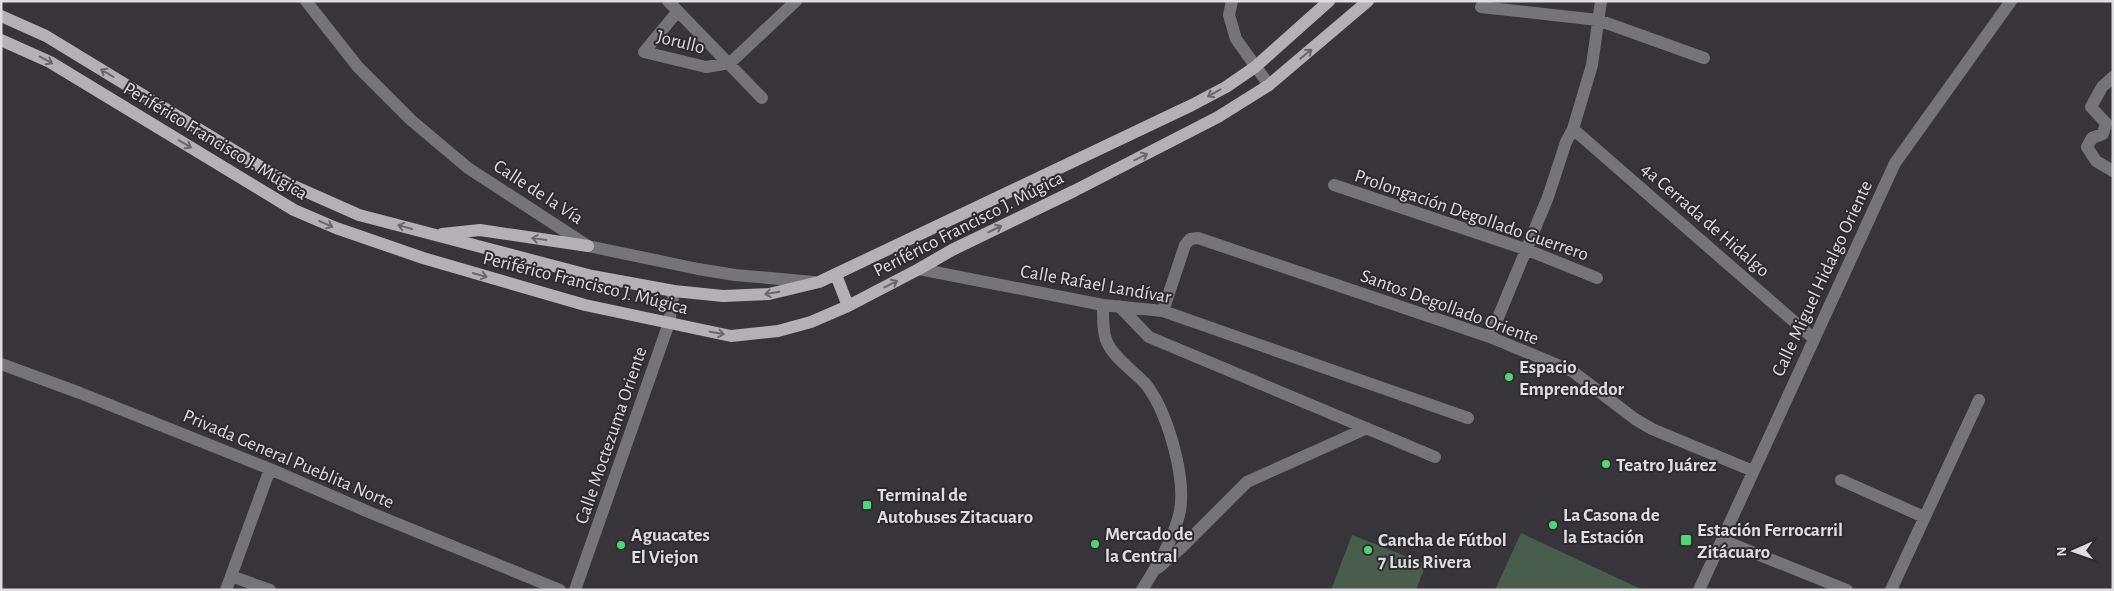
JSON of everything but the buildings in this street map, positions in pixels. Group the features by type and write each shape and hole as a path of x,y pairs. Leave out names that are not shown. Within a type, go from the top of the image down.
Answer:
{"main road":[{"name":"Periférico Francisco J. Múgica","path":"1,16 46,36 289,184 359,215 592,276 674,291 722,296 769,294 819,282 1192,105 1226,87 1255,67 1329,1"},
{"name":"Periférico Francisco J. Múgica","path":"1,40 50,62 294,210 336,228 424,258 584,305 732,336 778,331 810,322 848,306 952,250 1074,191 1198,127 1268,85 1368,1"},
{"path":"433,235 480,230 588,246"},
{"path":"836,275 848,306"}],"street":[{"name":"Calle de la Vía","path":"306,1 358,68 411,120 468,168 588,246 708,271 819,282"},
{"path":"668,1 762,98"},
{"path":"730,63 796,1"},
{"path":"1232,1 1229,15 1236,39 1268,85"},
{"path":"1490,337 1548,197 1566,142 1574,129 1592,65 1602,1"},
{"name":"Calle Miguel Hidalgo Oriente","path":"1699,590 1813,338 1895,163 2011,1"},
{"path":"1481,7 1598,20 1704,58"},
{"name":"Jorullo","path":"678,12 644,52 706,67 730,63"},
{"path":"2113,77 2102,87 2091,107 2106,123 2102,134 2092,138 2087,147 2096,161 2113,171"},
{"name":"4a Cerrada de Hidalgo","path":"1574,129 1813,338"},
{"name":"Prolongación Degollado Guerrero","path":"1334,185 1525,249 1597,278"},
{"name":"Santos Degollado Oriente","path":"1163,311 1185,245 1190,239 1198,238 1490,337 1572,371 1635,419 1652,429 1753,471"},
{"name":"Calle Rafael Landívar","path":"919,269 1103,305 1163,311 1468,418"},
{"name":"Calle Moctezuma Oriente","path":"575,590 670,323 674,291"},
{"path":"1103,305 1103,333 1107,344 1113,354 1147,385 1162,409 1172,437 1180,483 1180,510 1170,539 1142,590"},
{"path":"1119,306 1149,337 1435,457"},
{"name":"Privada General Pueblita Norte","path":"1,364 270,468 371,513 560,590"},
{"path":"1891,590 1979,400"},
{"path":"1154,571 1181,548 1247,482 1367,428"},
{"path":"226,590 270,468"},
{"path":"1841,480 1924,517"},
{"path":"1722,540 1847,590"},
{"path":"231,576 270,590"}],"green space":[{"path":"1521,533 1643,590 1495,590"},
{"name":"Cancha de Fútbol 7 Luis Rivera","path":"1352,535 1426,564 1416,590 1331,590"}],"place":[{"name":"Espacio Emprendedor","path":"1509,377"},
{"name":"Teatro Juárez","path":"1606,464"},
{"name":"Terminal de Autobuses Zitacuaro","path":"867,505"},
{"name":"La Casona de la Estación","path":"1553,525"},
{"name":"Estación Ferrocarril Zitácuaro","path":"1686,540"},
{"name":"Mercado de la Central","path":"1095,544"},
{"name":"Aguacates El Viejon","path":"621,545"},
{"name":"Cancha de Fútbol 7 Luis Rivera","path":"1368,550"}]}
